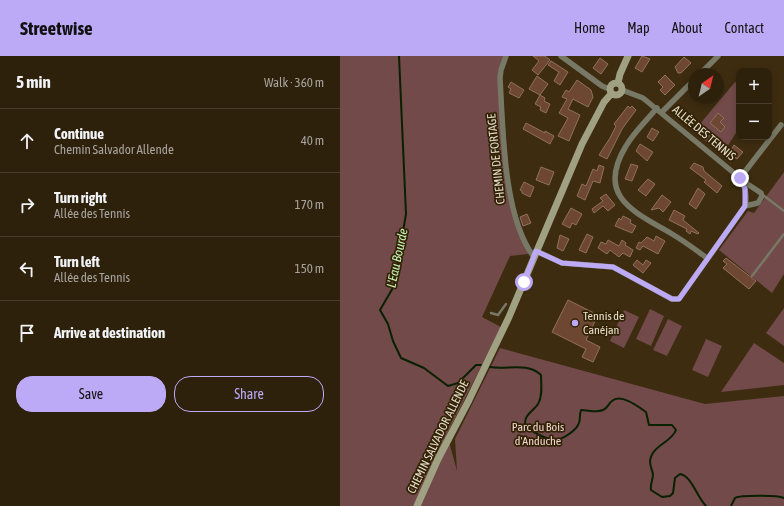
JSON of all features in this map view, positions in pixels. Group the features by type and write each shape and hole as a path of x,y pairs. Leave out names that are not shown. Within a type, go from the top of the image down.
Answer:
{"street":[{"name":"CHEMIN DE FORTAGE","path":"506,56 500,78 513,215 535,254"},
{"path":"561,56 602,86 619,94 622,90 618,83 620,74 628,56"},
{"path":"706,68 718,56"},
{"path":"618,83 612,83 610,91 582,144 535,254 562,263 613,267 672,299 679,299 745,206 747,198 741,180 781,125"},
{"path":"688,85 660,110 626,145 617,163 614,184 622,200 640,216 672,234 707,258"},
{"name":"ALLÉE DES TENNIS","path":"622,90 643,98 660,110 741,180 761,194"},
{"path":"745,206 761,201 761,194"},
{"name":"CHEMIN SALVADOR ALLENDE","path":"417,506 438,459 480,377 513,307 535,254"}],"lane":[{"path":"761,194 784,211"},
{"path":"752,276 784,234"},
{"path":"491,313 498,315 506,304"}],"green space":[{"name":"Parc du Bois d'Anduche","path":"340,56 508,56 501,70 510,194 527,246 528,254 510,256 482,317 501,327 447,434 457,471 455,439 500,348 705,404 784,396 784,506 340,506"},
{"path":"735,82 736,83 736,133 722,155 694,131 717,104 724,104 724,95"},
{"path":"784,172 784,274 772,293 719,250 748,211 754,213"},
{"path":"784,308 784,346 766,333"},
{"path":"650,309 664,316 651,346 636,339"},
{"path":"624,310 639,317 624,348 610,341"},
{"path":"668,319 682,326 667,356 653,350"},
{"path":"706,339 722,346 708,377 692,370"},
{"path":"754,343 784,363 784,385 721,392"}],"building":[{"path":"533,56 545,56 550,60 538,75 532,70 539,61"},
{"path":"642,56 650,59 642,72 635,68"},
{"path":"684,57 691,63 681,73 678,73 675,67"},
{"path":"600,58 608,64 601,74 593,68"},
{"path":"551,61 568,72 560,85 554,81 559,72 548,65"},
{"path":"665,75 675,85 665,95 660,90 663,87 658,82"},
{"path":"537,76 548,84 540,95 529,89"},
{"path":"577,80 591,90 593,97 588,107 573,99 568,109 580,115 569,141 558,136 568,118 559,113 567,99 562,97 566,90 569,92"},
{"path":"511,82 524,90 519,98 509,93 511,89 508,87"},
{"path":"540,95 545,98 544,101 550,104 546,113 540,110 541,107 535,104"},
{"path":"628,106 630,108 632,106 636,110 622,129 607,159 599,155 616,126 614,124"},
{"path":"718,113 724,118 720,122 725,127 721,132 710,123"},
{"path":"526,123 554,136 550,144 523,129"},
{"path":"652,128 659,132 653,141 647,137"},
{"path":"640,144 653,152 647,161 636,151"},
{"path":"734,145 743,152 737,159 729,153"},
{"path":"694,163 703,167 704,171 722,186 717,193 704,182 706,180 690,168"},
{"path":"631,164 638,166 632,181 625,179"},
{"path":"599,165 604,167 600,183 593,181 585,200 577,196 582,184 586,186 593,169 597,171"},
{"path":"541,167 554,172 549,185 536,180"},
{"path":"648,179 655,184 646,196 638,190"},
{"path":"524,182 534,187 530,197 522,193 520,190"},
{"path":"698,188 705,194 696,209 689,204"},
{"path":"606,194 615,205 608,211 603,206 594,213 592,209 603,201 600,198"},
{"path":"662,195 671,202 663,212 659,208 651,210"},
{"path":"571,208 582,214 576,225 572,223 570,228 562,224"},
{"path":"674,210 685,216 683,220 699,233 698,234 691,231 690,234 686,231 687,229 669,220"},
{"path":"527,214 531,223 523,226 520,217"},
{"path":"623,216 631,220 630,223 636,226 632,233 615,226 619,218 621,220"},
{"path":"587,234 593,237 586,253 579,250"},
{"path":"560,235 569,239 563,251 557,248"},
{"path":"656,236 665,241 658,254 643,246 640,250 636,248 639,242 641,243 647,237 654,241"},
{"path":"608,240 619,246 622,240 626,243 625,245 633,250 630,257 623,253 619,257 610,250 607,254 598,248 601,242 606,244"},
{"path":"726,258 756,281 749,289 723,268 727,264 723,261"},
{"path":"637,260 643,265 646,260 651,263 643,273 633,265"},
{"name":"Tennis de Canéjan","path":"568,300 598,315 586,340 600,347 593,362 582,357 586,349 552,332"}],"waterway":[{"name":"L'Eau Bourde","path":"399,56 406,214 394,286 380,310 388,324 393,341 401,358 424,368 448,386 458,383 476,365 481,365"},
{"name":"L'Eau Bourde","path":"490,367 517,367 530,369 541,375 540,401 526,418 525,425 543,437 555,440 565,437 579,423 581,410 601,411 616,399 630,402 646,412 649,425 672,425 676,430 674,434 654,451 651,456 650,463 653,474 651,490 662,497 670,496 673,493 675,478 680,474 688,478 706,506"},
{"name":"L'Eau Bourde","path":"731,506 735,498 738,497 767,496 784,498"}],"place":[{"name":"Tennis de Canéjan","path":"575,323"}],"route":[{"path":"524,282 536,251 562,263 613,267 672,299 679,299 745,206 747,198 740,178"}]}
